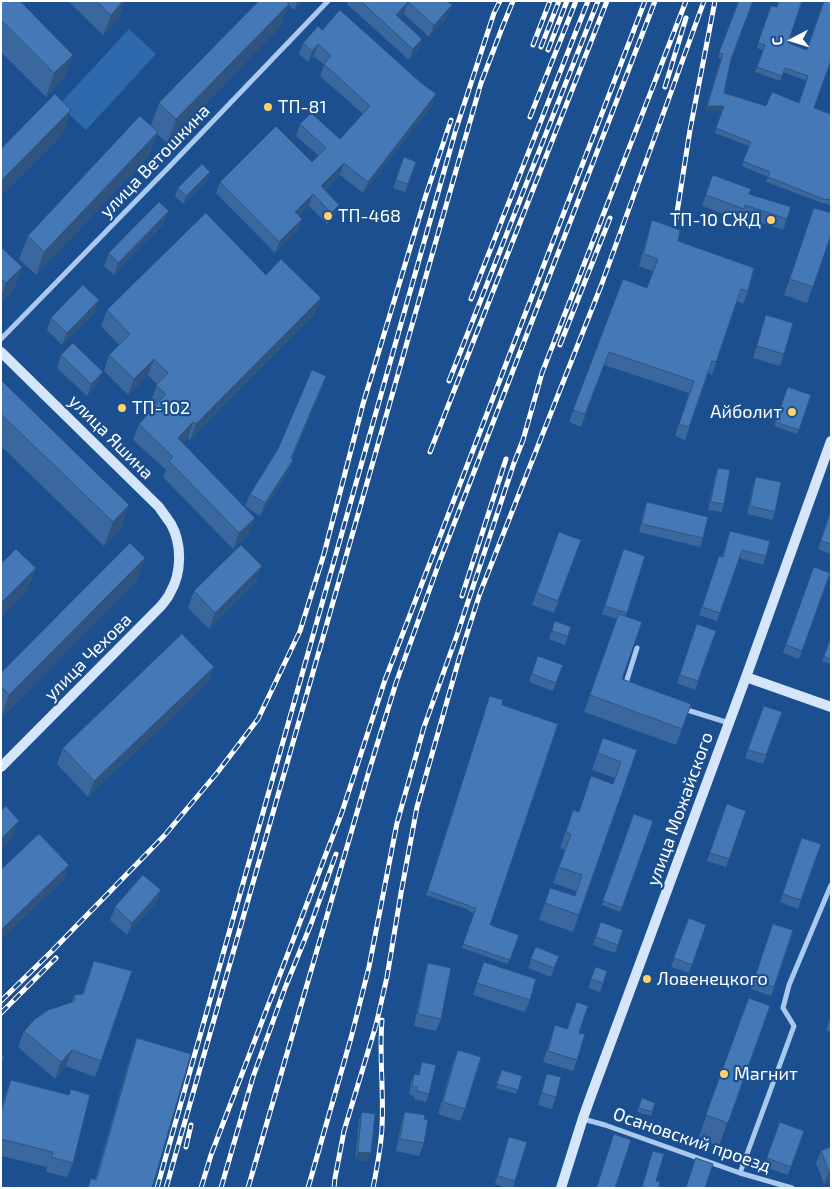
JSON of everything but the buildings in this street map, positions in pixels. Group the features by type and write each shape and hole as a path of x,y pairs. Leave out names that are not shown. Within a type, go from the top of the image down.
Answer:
{"main road":[{"name":"улица Яшина","path":"1,352 159,507 171,524 177,541 179,558"},
{"name":"улица Можайского","path":"561,1188 583,1118 831,441"},
{"name":"улица Чехова","path":"1,767 161,606 171,592 177,576 179,558"},
{"path":"746,677 831,707"}],"street":[{"name":"улица Ветошкина","path":"1,339 328,1"},
{"path":"623,690 637,648"},
{"path":"675,706 729,723"},
{"path":"740,1174 794,1026 783,1008 789,985 831,885"},
{"name":"Осановский проезд","path":"583,1118 740,1174 792,1188"}],"shaded area":[{"path":"129,29 156,54 86,130 59,105"}],"railway":[{"path":"157,1188 456,129 494,13 500,1"},
{"path":"166,1188 481,83 513,1"},
{"path":"533,45 550,1"},
{"path":"541,47 559,1"},
{"path":"548,50 567,1"},
{"path":"530,117 576,1"},
{"path":"471,299 588,1"},
{"path":"449,381 598,1"},
{"path":"430,452 607,1"},
{"path":"201,1188 211,1155 342,812 385,680 645,1"},
{"path":"248,1188 396,683 439,563 655,1"},
{"path":"308,1188 351,1038 369,967 397,823 424,727 523,440 542,373 686,1"},
{"path":"334,1188 344,1131 376,1025 387,977 417,807 459,659 480,593 601,286 704,1"},
{"path":"676,219 690,130 715,1"},
{"path":"665,87 686,18"},
{"path":"1,1001 164,836 217,773 258,719 300,631 324,554 363,404 426,195 451,120"},
{"path":"560,345 610,218"},
{"path":"462,596 506,459"},
{"path":"221,1188 253,1077 336,854"},
{"path":"1,1013 56,958"},
{"path":"373,1188 382,1127 382,1020"},
{"path":"186,1147 191,1125"}],"place":[{"name":"ТП-81","path":"268,107"},
{"name":"ТП-468","path":"328,216"},
{"name":"ТП-10 СЖД","path":"771,220"},
{"name":"ТП-102","path":"122,408"},
{"name":"Айболит","path":"792,412"},
{"name":"Ловенецкого","path":"647,979"},
{"name":"Магнит","path":"724,1074"}]}
